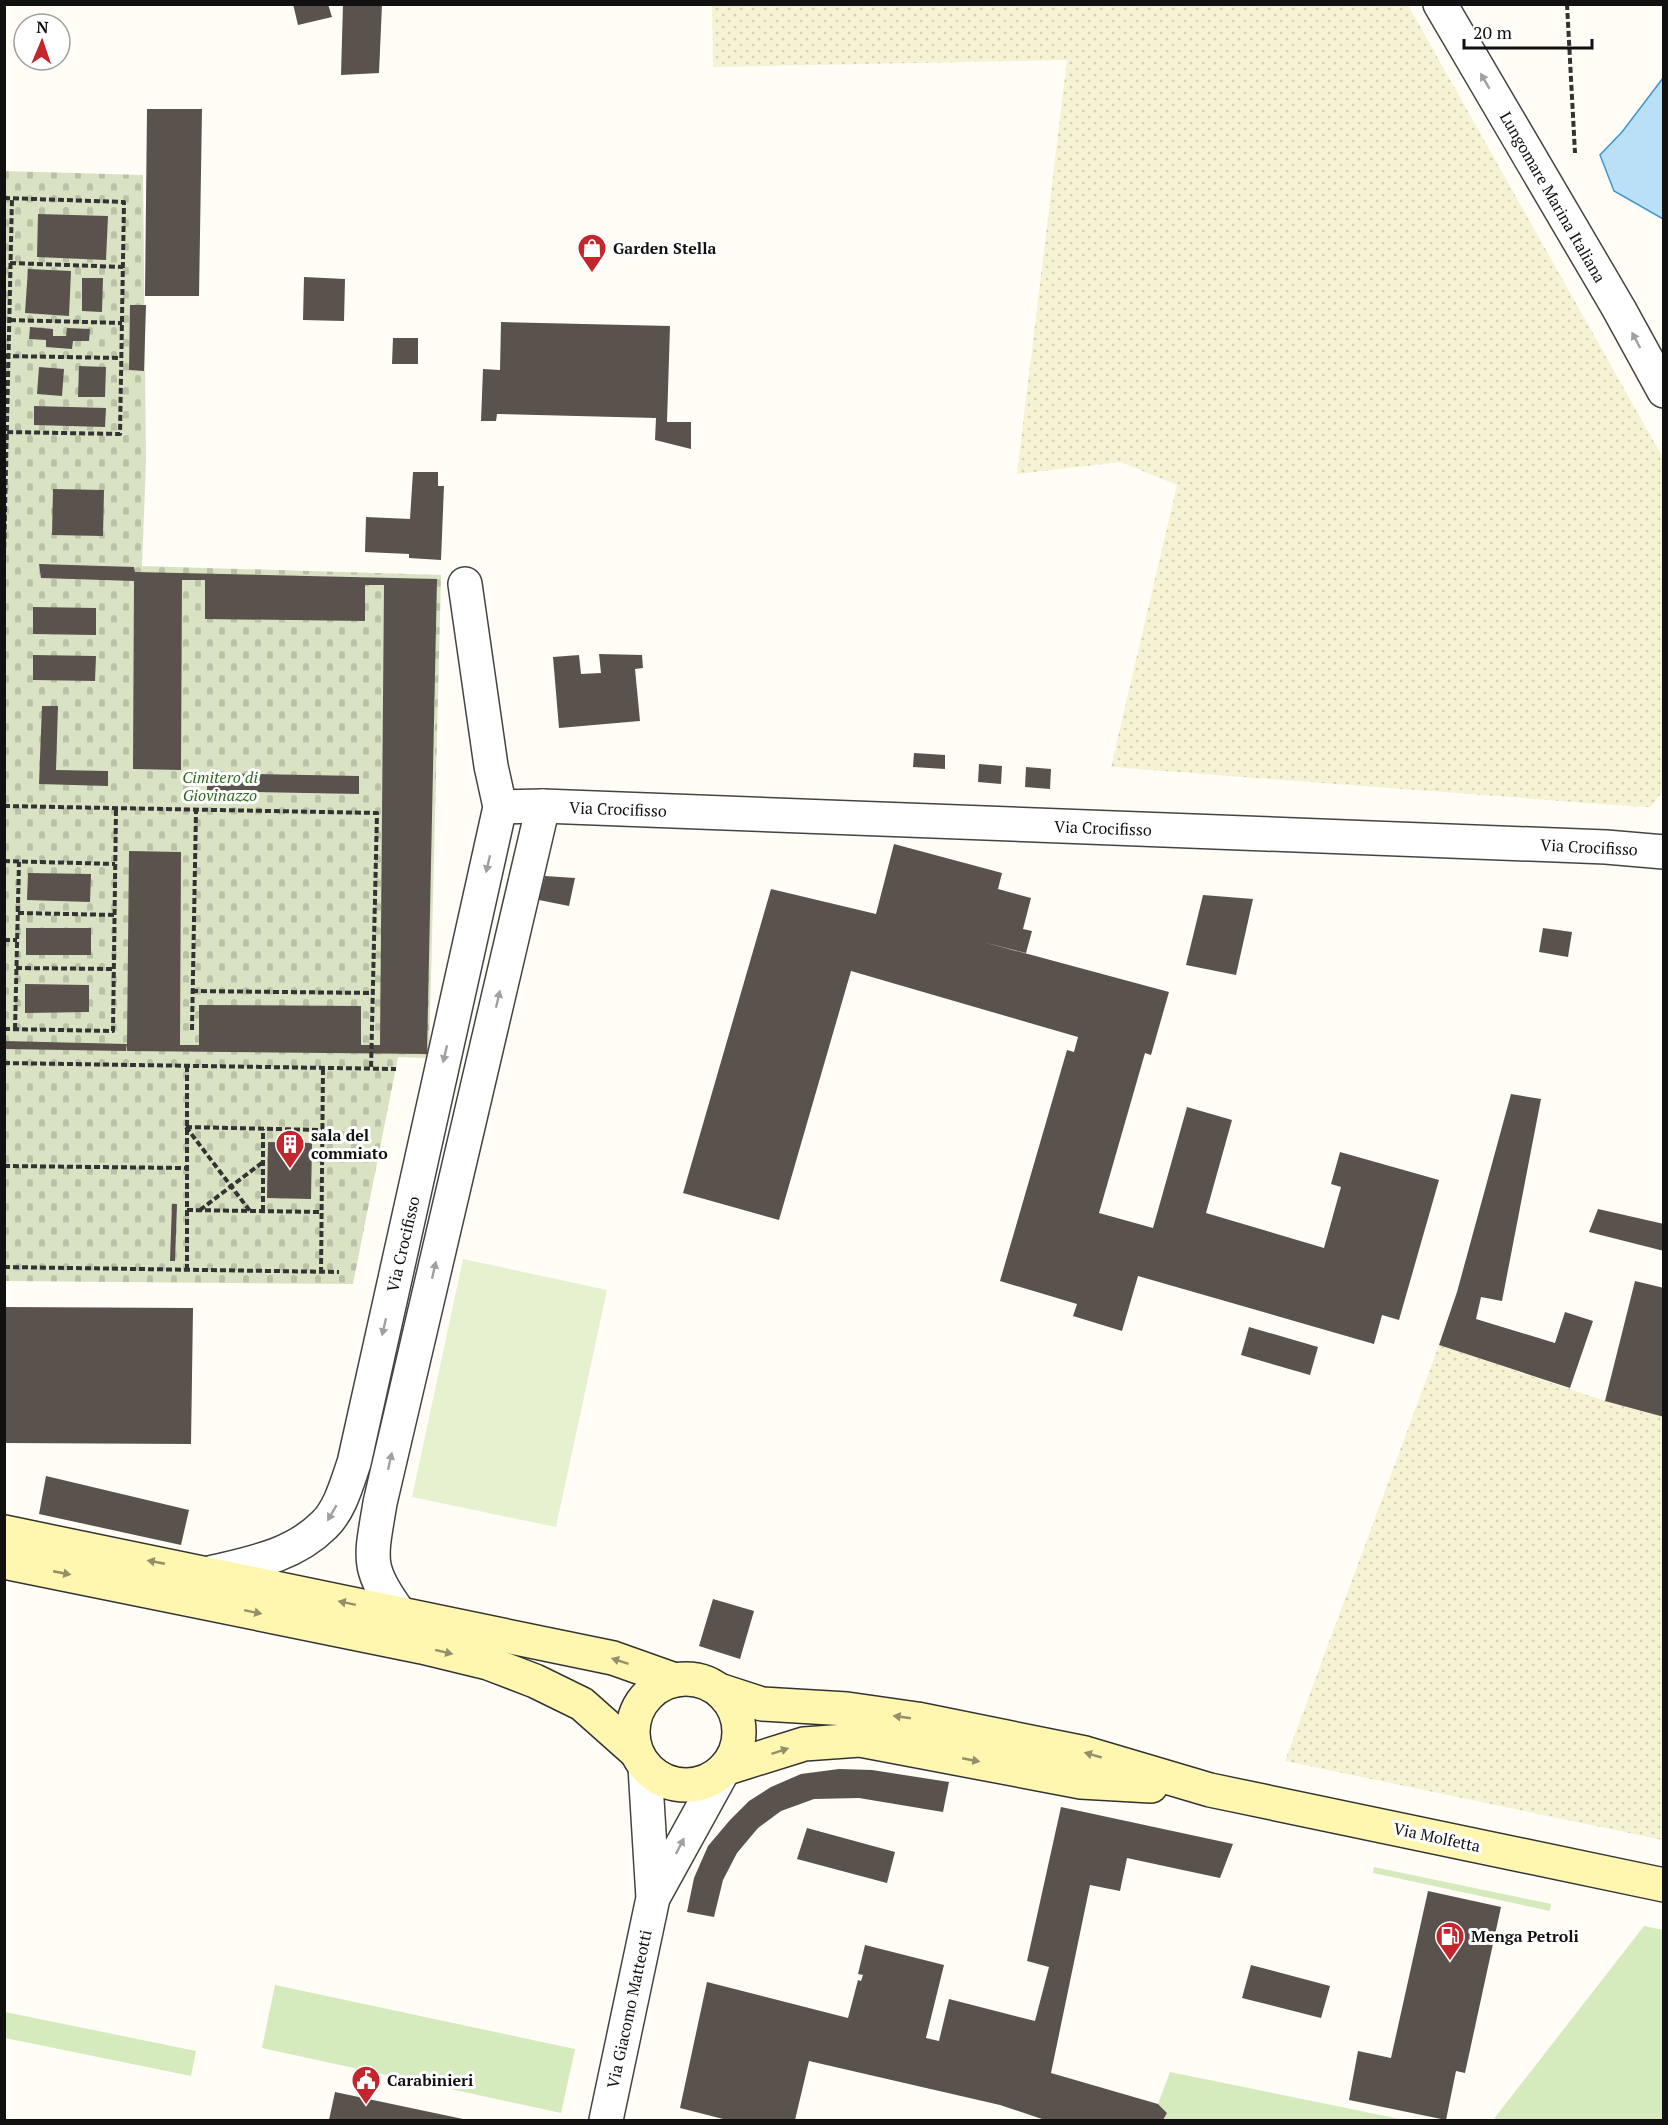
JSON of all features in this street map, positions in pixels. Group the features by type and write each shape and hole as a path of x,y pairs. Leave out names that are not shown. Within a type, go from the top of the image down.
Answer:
{"main road":[{"path":"4,1532 613,1658 675,1680 698,1680 718,1690 762,1704 847,1709 917,1719 1074,1750 1210,1790"},
{"path":"4,1562 422,1647 488,1663 535,1681 582,1704 659,1778 675,1784 693,1785 710,1780 732,1759 738,1741 738,1722 731,1704 718,1690"},
{"path":"641,1759 632,1733 635,1716 644,1699 658,1687 675,1680"},
{"path":"724,1769 804,1744 860,1740 1082,1782 1210,1790"},
{"name":"Via Molfetta","path":"1210,1790 1664,1885"}],"street":[{"name":"Lungomare Marina Italiana","path":"1440,4 1619,309 1664,391"},
{"path":"465,584 491,766 501,807"},
{"path":"400,1614 379,1586 371,1556 378,1514 543,806"},
{"name":"Via Crocifisso","path":"210,1573 263,1560 297,1547 326,1524 343,1495 354,1463 501,807 543,806 1606,847 1664,852"},
{"name":"Via Giacomo Matteotti","path":"606,2121 653,1898 641,1759"},
{"name":"Via Giacomo Matteotti","path":"653,1898 724,1769"}],"path":[{"path":"1568,4 1575,152 1580,162"},
{"path":"4,198 124,202 120,434 6,432"},
{"path":"4,557 12,198"},
{"path":"10,263 123,267"},
{"path":"4,271 11,271"},
{"path":"8,317 122,322"},
{"path":"7,356 121,358"},
{"path":"4,806 377,813 371,1069"},
{"path":"4,1029 113,1031 116,808"},
{"path":"192,1030 196,810"},
{"path":"4,861 115,864"},
{"path":"15,1029 19,862"},
{"path":"18,913 115,915"},
{"path":"4,940 17,940"},
{"path":"16,968 114,969"},
{"path":"192,991 373,993"},
{"path":"4,1063 396,1069"},
{"path":"187,1066 187,1270"},
{"path":"321,1272 323,1068"},
{"path":"186,1127 322,1130"},
{"path":"186,1127 250,1211"},
{"path":"263,1130 263,1211"},
{"path":"200,1210 263,1162"},
{"path":"4,1166 186,1168"},
{"path":"187,1210 321,1212"},
{"path":"4,1267 339,1272"}],"shaded area":[{"path":"712,5 1408,5 1663,458 1663,791 1650,807 1111,767 1177,485 1121,462 1017,474 1067,60 713,67"},
{"path":"1439,1345 1605,1401 1663,1417 1663,1840 1285,1761"}],"green space":[{"name":"Cimitero di Giovinazzo","path":"5,171 143,175 146,461 142,566 441,575 429,1058 398,1057 353,1284 5,1281"},
{"path":"463,1259 607,1290 556,1527 412,1497"},
{"path":"1374,1867 1551,1904 1550,1911 1373,1873"},
{"path":"1644,1926 1663,1930 1663,2120 1493,2120"},
{"path":"275,1985 575,2049 561,2113 262,2048"},
{"path":"5,2012 196,2051 191,2076 5,2038"},
{"path":"1170,2072 1405,2120 1163,2120 1167,2113 1158,2104"}],"water":[{"path":"1663,78 1663,219 1614,191 1600,155 1622,132"}],"building":[{"path":"293,4 328,4 332,17 298,25"},
{"path":"343,4 382,4 379,73 341,75"},
{"path":"147,109 202,109 199,296 145,296"},
{"path":"38,214 108,216 106,260 37,257"},
{"path":"28,269 71,271 69,316 25,313"},
{"path":"304,277 345,279 344,321 303,320"},
{"path":"82,278 103,278 102,312 82,311"},
{"path":"130,305 146,305 144,371 129,370"},
{"path":"501,322 670,326 667,422 691,422 691,449 655,440 656,418 497,414 496,421 481,421 483,369 500,370"},
{"path":"30,327 53,329 53,336 66,336 67,328 90,329 89,341 73,341 72,349 46,347 46,340 29,339"},
{"path":"393,338 418,338 418,364 392,364"},
{"path":"79,366 106,367 105,397 78,397"},
{"path":"39,367 64,369 62,396 37,394"},
{"path":"34,406 106,408 105,427 34,425"},
{"path":"413,472 438,472 438,486 444,486 441,560 409,558 409,554 365,552 366,517 410,519"},
{"path":"53,489 104,490 103,536 52,535"},
{"path":"39,564 134,567 135,572 437,579 427,1054 127,1051 129,851 181,852 180,1045 199,1045 199,1005 361,1006 361,1045 380,1045 384,585 365,585 365,621 205,619 205,580 182,580 181,770 133,769 134,581 41,578"},
{"path":"33,607 96,608 96,635 33,634"},
{"path":"599,654 642,655 643,668 635,669 640,721 559,728 553,657 579,655 581,674 601,673"},
{"path":"33,655 96,656 95,681 33,680"},
{"path":"42,706 58,706 56,770 108,771 108,786 39,784"},
{"path":"914,753 945,755 945,769 913,767"},
{"path":"979,764 1002,766 1001,784 978,782"},
{"path":"1026,767 1051,769 1050,789 1025,787"},
{"path":"207,773 359,776 359,794 207,791"},
{"path":"894,844 1002,873 998,889 1031,898 1023,929 1032,931 1026,953 983,942 1169,992 1151,1055 1145,1053 1099,1213 1153,1228 1187,1107 1232,1120 1206,1213 1324,1248 1341,1187 1331,1184 1340,1152 1439,1180 1399,1320 1382,1315 1374,1344 1138,1276 1122,1331 1073,1316 1077,1304 1000,1281 1067,1050 1074,1052 1078,1037 851,971 779,1220 683,1193 771,889 876,914"},
{"path":"28,873 91,874 90,902 27,900"},
{"path":"545,876 575,878 569,906 539,900"},
{"path":"1203,895 1253,899 1236,975 1186,965"},
{"path":"26,928 91,928 91,955 26,955"},
{"path":"1543,928 1572,932 1568,957 1539,952"},
{"path":"25,984 89,985 89,1012 25,1013"},
{"path":"4,1041 127,1044 126,1051 4,1049"},
{"path":"1511,1094 1541,1099 1502,1301 1481,1297 1476,1319 1555,1343 1565,1312 1593,1321 1570,1388 1439,1345 1457,1292"},
{"name":"sala del commiato","path":"268,1142 312,1143 311,1199 267,1198"},
{"path":"172,1204 177,1204 175,1261 170,1261"},
{"path":"1598,1209 1664,1224 1664,1251 1589,1232"},
{"path":"1635,1281 1664,1288 1664,1417 1605,1401"},
{"path":"4,1307 193,1308 191,1444 4,1443"},
{"path":"1249,1327 1318,1347 1310,1375 1241,1355"},
{"path":"46,1476 189,1510 181,1545 39,1514"},
{"path":"713,1599 754,1611 740,1659 699,1646"},
{"path":"839,1769 872,1770 949,1782 943,1812 859,1798 814,1799 781,1811 758,1828 737,1853 723,1880 714,1917 687,1912 694,1878 708,1846 749,1801 771,1787 801,1774"},
{"path":"1061,1807 1233,1844 1220,1878 1127,1858 1120,1891 1090,1885 1051,2073 1158,2104 1167,2113 1163,2120 1045,2120 1000,2105 809,2061 795,2120 727,2120 680,2108 707,1982 848,2018 858,1980 861,1981 863,1975 858,1974 865,1945 944,1965 926,2038 939,2041 949,1999 1035,2021 1049,1967 1027,1961"},
{"path":"807,1828 895,1852 887,1883 797,1859"},
{"path":"1428,1891 1501,1907 1465,2073 1456,2071 1446,2120 1349,2100 1358,2051 1391,2058"},
{"path":"1251,1965 1330,1986 1321,2018 1242,1998"},
{"name":"Carabinieri","path":"335,2092 463,2119 463,2120 329,2120"}],"place":[{"name":"Garden Stella","path":"592,274"},
{"name":"sala del commiato","path":"290,1170"},
{"name":"Menga Petroli","path":"1450,1962"},
{"name":"Carabinieri","path":"366,2106"}]}
